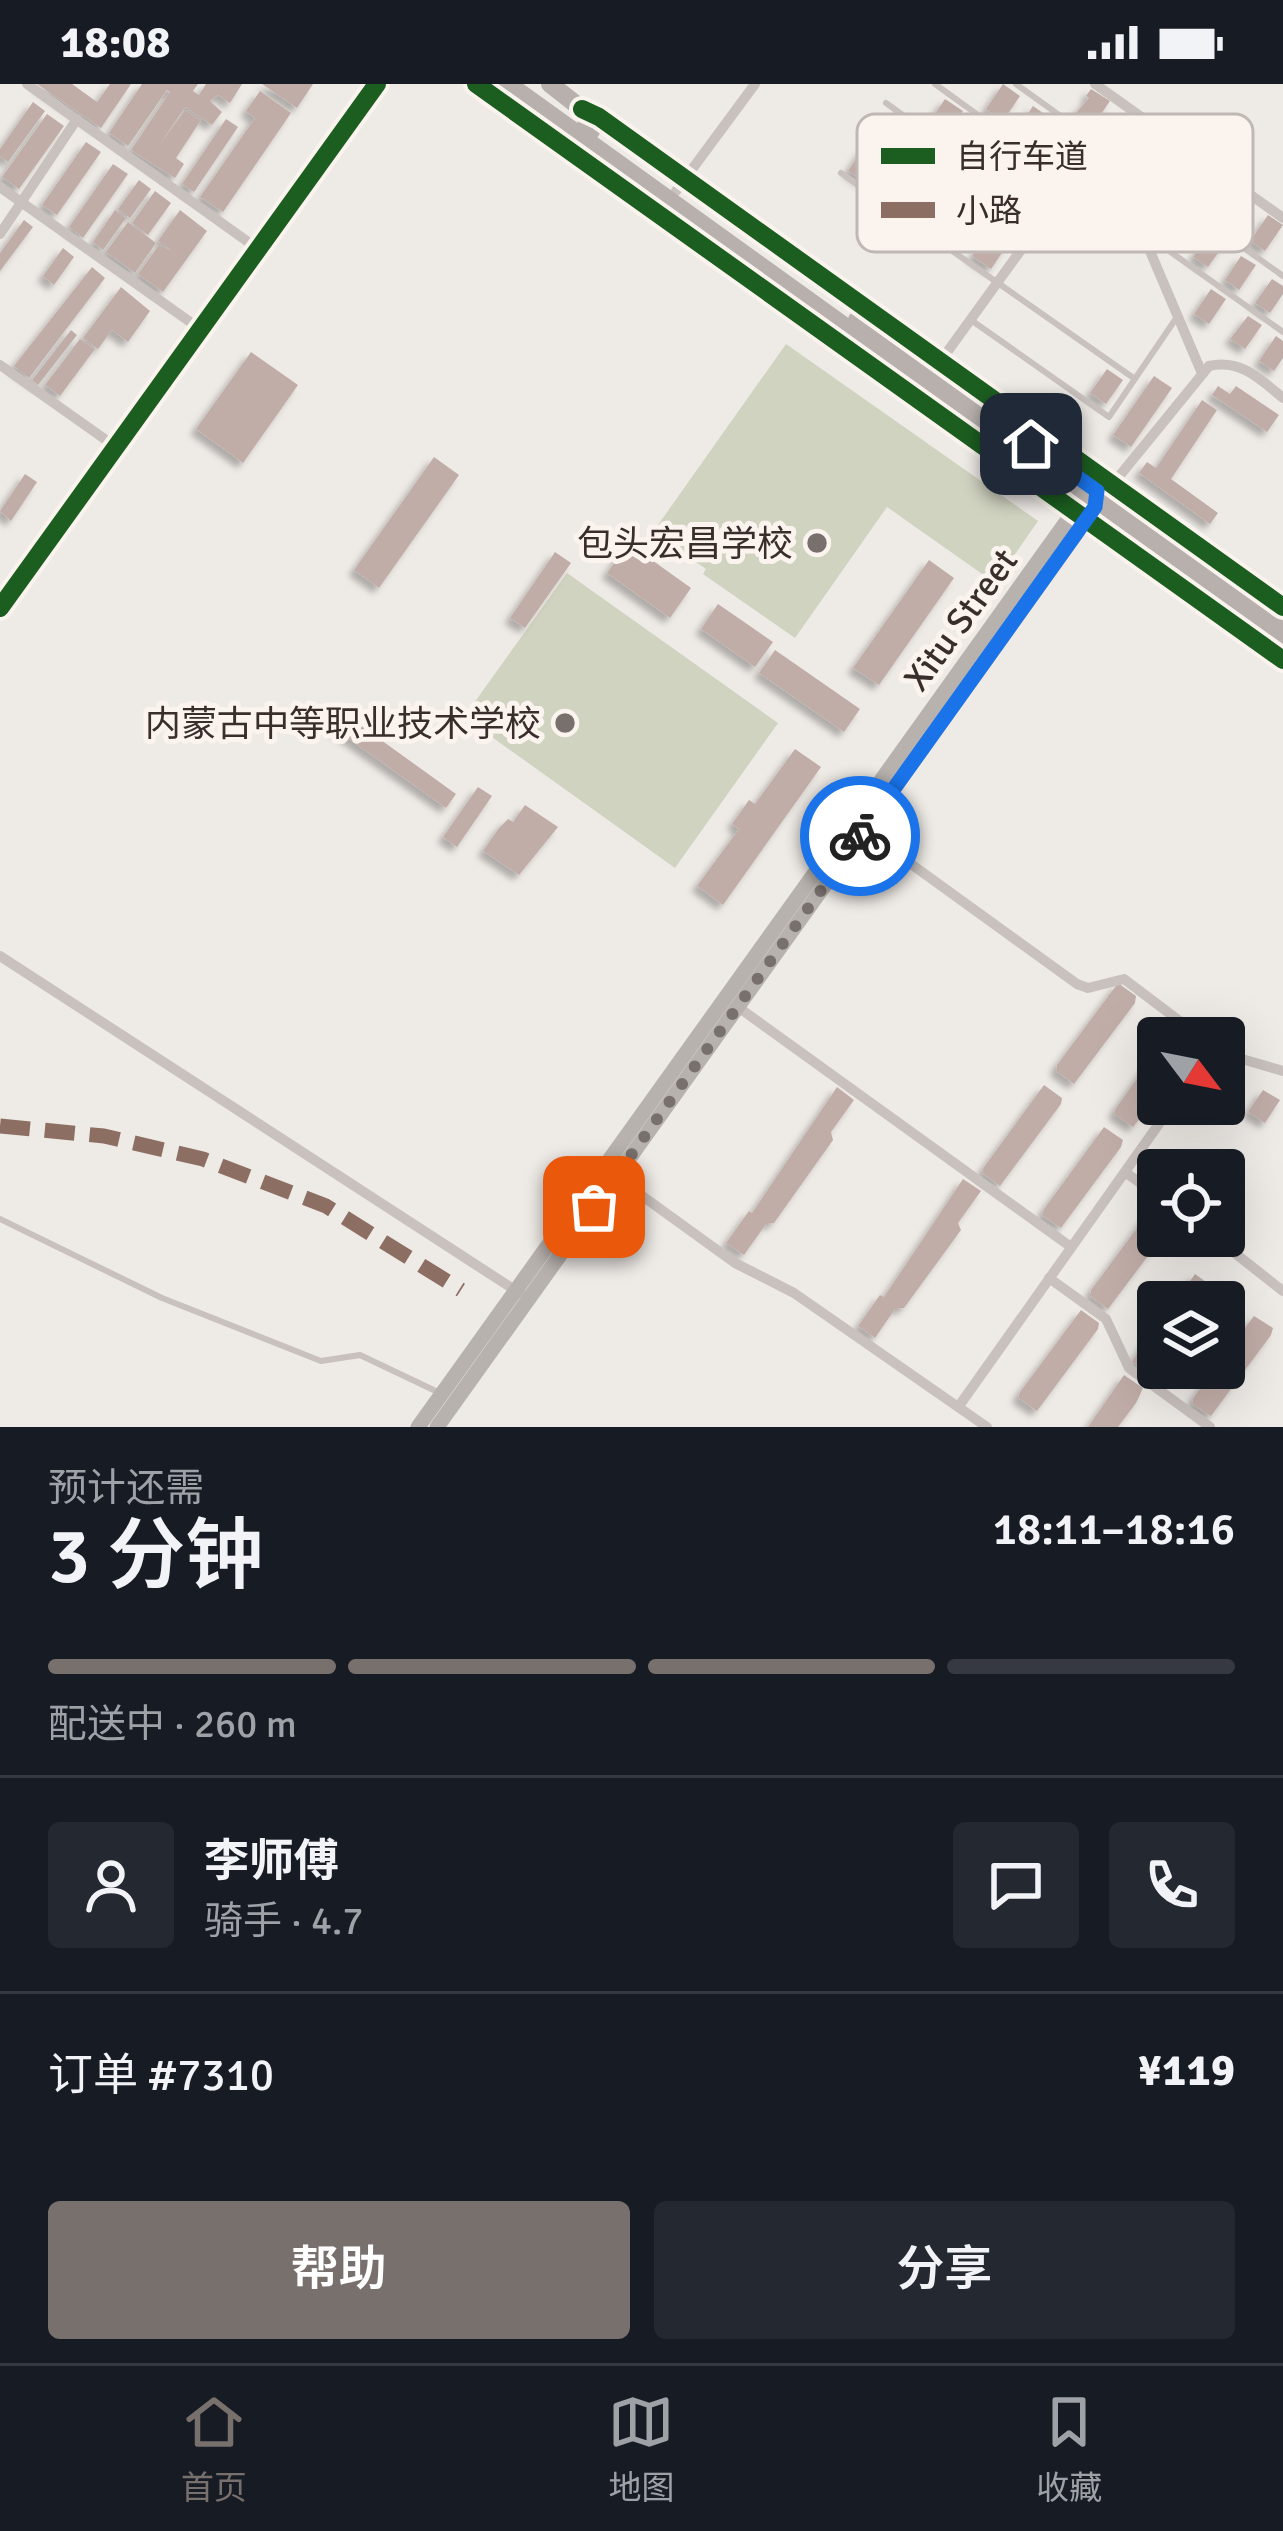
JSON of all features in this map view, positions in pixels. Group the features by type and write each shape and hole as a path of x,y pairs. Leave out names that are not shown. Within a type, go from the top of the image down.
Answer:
{"main road":[{"path":"0,608 377,84"},
{"path":"508,84 1092,499 1283,625"},
{"path":"524,84 932,373 1283,642"},
{"path":"550,84 582,109 591,131"},
{"name":"Xitu Street","path":"418,1427 616,1177 1092,499"},
{"name":"Xitu Street","path":"437,1427 522,1294 1092,499"}],"street":[{"path":"27,84 258,249"},
{"path":"676,191 755,84"},
{"path":"1095,84 1137,114"},
{"path":"0,234 76,119"},
{"path":"0,187 200,329"},
{"path":"1253,197 1283,218"},
{"path":"932,373 1020,252"},
{"path":"1150,252 1201,371"},
{"path":"1092,499 1112,485 1201,371 1226,363 1245,368 1283,398"},
{"path":"0,365 116,446"},
{"path":"864,830 1077,984 1088,988 1124,979 1174,1017"},
{"path":"0,956 522,1294"},
{"path":"738,1007 1071,1247"},
{"path":"1245,1060 1283,1071"},
{"path":"958,1406 1158,1125"},
{"path":"1125,1172 1137,1181"},
{"path":"616,1177 735,1263 794,1293 987,1427"},
{"path":"1239,1257 1283,1292"},
{"path":"1049,1278 1106,1319 1129,1369 1210,1427"}],"lane":[{"path":"934,84 976,114"},
{"path":"1016,84 1058,114"},
{"path":"886,103 901,114"},
{"path":"841,173 857,184"},
{"path":"954,252 1135,379"},
{"path":"1171,252 1283,332"},
{"path":"1250,252 1283,276"},
{"path":"971,320 1109,417 1177,317"},
{"path":"0,1219 162,1298 321,1361 360,1355 442,1394"}],"green space":[{"path":"786,344 1038,521 995,583 887,507 795,638 703,574 706,569 653,532"},
{"path":"567,573 778,723 675,868 464,717"}],"building":[{"path":"37,84 72,84 97,102 110,84 131,84 101,128"},
{"path":"142,84 198,84 193,91 199,95 206,84 242,84 230,103 218,95 210,101 222,112 212,125 185,107 158,147 185,110 201,120 176,158 184,164 175,178 131,150 170,92 128,146 109,133"},
{"path":"262,84 313,84 297,108"},
{"path":"1003,84 1020,96 1008,114 986,109"},
{"path":"1091,89 1110,101 1101,114 1075,114 1089,98"},
{"path":"260,91 291,113 223,212 200,197 255,118 246,111"},
{"path":"945,99 963,111 961,114 935,114"},
{"path":"33,102 45,111 8,162 0,156 0,149"},
{"path":"47,114 64,126 19,189 2,177"},
{"path":"226,119 238,127 194,192 182,184"},
{"path":"86,142 101,152 57,215 42,205"},
{"path":"113,164 128,174 83,238 69,227"},
{"path":"139,180 151,189 130,218 118,209"},
{"path":"155,191 171,203 148,235 132,223"},
{"path":"115,210 126,218 103,250 93,242"},
{"path":"180,210 207,231 163,292 138,274 159,245 172,251 158,241"},
{"path":"1268,215 1283,225 1265,251 1253,243"},
{"path":"24,220 33,227 0,271 0,253"},
{"path":"128,222 156,243 135,273 106,252"},
{"path":"63,248 74,257 54,285 43,276"},
{"path":"975,252 1003,252 991,269 972,256"},
{"path":"1197,252 1219,252 1208,267 1193,257"},
{"path":"1241,256 1256,265 1239,290 1225,280"},
{"path":"92,267 105,278 29,378 14,366"},
{"path":"1272,279 1283,286 1283,294 1270,313 1255,303"},
{"path":"121,287 150,311 128,342 112,330 98,349 83,338"},
{"path":"1211,289 1226,299 1209,324 1194,314"},
{"path":"1248,316 1262,325 1245,349 1230,339"},
{"path":"71,330 77,335 38,385 32,380"},
{"path":"1276,336 1283,341 1283,358 1274,371 1259,361"},
{"path":"80,339 95,349 60,396 45,385"},
{"path":"251,352 298,385 243,463 196,429"},
{"path":"1107,369 1123,380 1106,404 1090,393"},
{"path":"1154,376 1172,388 1131,447 1113,435"},
{"path":"1218,386 1230,394 1236,386 1279,415 1267,432 1212,395"},
{"path":"1202,400 1217,410 1171,479 1218,513 1210,524 1139,473 1147,462 1156,468"},
{"path":"434,457 459,475 379,588 354,570"},
{"path":"25,474 37,482 11,521 0,511"},
{"path":"628,543 691,588 670,618 607,573"},
{"path":"555,552 571,563 525,628 510,618"},
{"path":"929,560 954,578 879,685 853,668"},
{"path":"718,604 773,642 755,667 701,629"},
{"path":"775,650 860,709 844,732 759,673"},
{"path":"338,709 456,794 446,808 328,724"},
{"path":"795,749 821,767 723,905 697,886 739,829 732,824 749,800 755,804"},
{"path":"478,787 492,796 457,847 443,837"},
{"path":"525,805 558,827 519,875 483,851 499,828 508,819 513,822"},
{"path":"1118,983 1136,996 1135,1003 1074,1084 1056,1071 1057,1065"},
{"path":"1137,1078 1133,1127 1114,1114"},
{"path":"1044,1085 1062,1098 1061,1104 1000,1186 982,1173 984,1167"},
{"path":"837,1087 854,1100 831,1132 833,1140 774,1223 766,1224 744,1255 726,1243 752,1213"},
{"path":"1263,1090 1280,1100 1265,1123 1248,1112"},
{"path":"1104,1127 1123,1140 1121,1147 1061,1228 1042,1215 1044,1209"},
{"path":"963,1179 981,1191 958,1223 961,1230 904,1308 895,1309 875,1338 858,1326 880,1295 884,1297"},
{"path":"1137,1228 1137,1257 1147,1257 1108,1309 1090,1296"},
{"path":"1081,1310 1099,1323 1098,1329 1037,1411 1018,1398 1020,1392"},
{"path":"1254,1316 1273,1328 1245,1370 1245,1328"},
{"path":"1124,1375 1143,1389 1118,1427 1088,1427"},
{"path":"1200,1389 1231,1389 1211,1416 1192,1404"}],"marked path":[{"path":"0,1126 104,1136 203,1159 326,1206 461,1290"}],"cycle path":[{"path":"0,608 377,84"},
{"path":"476,84 1283,660"},
{"path":"582,109 1283,607"}],"way so far":[{"path":"594,1207 860,836"}],"place":[{"name":"包头宏昌学校","path":"817,543"},
{"name":"内蒙古中等职业技术学校","path":"565,723"}],"route":[{"path":"860,836 1095,507 1097,491 1031,444"}]}
